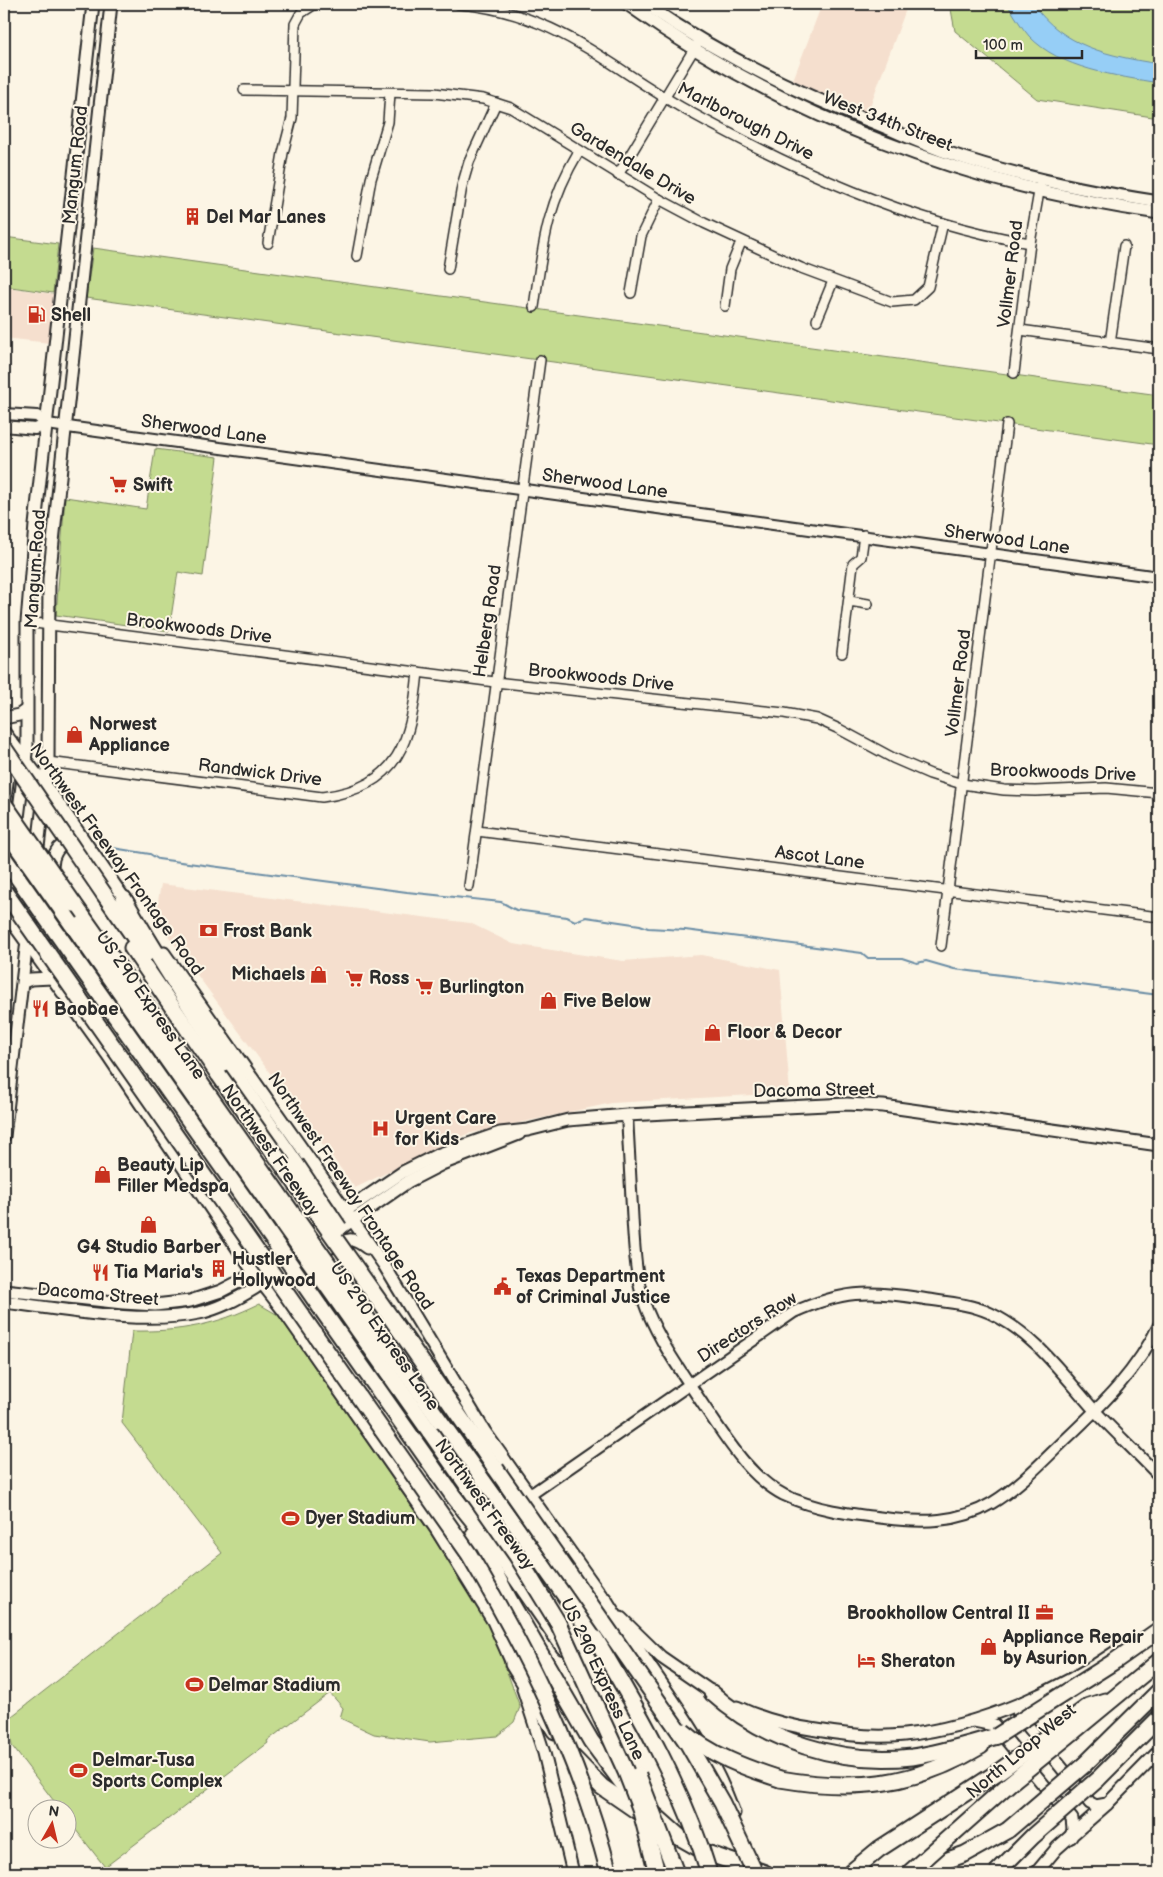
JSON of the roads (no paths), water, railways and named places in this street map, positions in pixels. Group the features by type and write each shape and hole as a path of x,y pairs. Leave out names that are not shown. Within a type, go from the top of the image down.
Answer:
{"highway":[{"path":"5,739 161,975 213,1057 219,1075"},
{"path":"4,766 669,1714 706,1773 754,1873"},
{"name":"Northwest Freeway","path":"4,805 74,904 273,1197 346,1289 595,1638"},
{"name":"US 290 Express Lane","path":"4,828 71,924 273,1197 538,1589 579,1667 626,1772 640,1808 657,1873"},
{"name":"Northwest Freeway","path":"4,858 454,1497 500,1556 576,1665 610,1720 638,1776 676,1873"},
{"path":"4,891 470,1554 504,1613 540,1683 574,1762 609,1873"},
{"path":"124,898 152,946 238,1081 326,1206 394,1322"},
{"path":"454,1497 510,1601 591,1741 629,1792 681,1838"},
{"path":"604,1600 630,1644 693,1732 711,1762 737,1826 749,1873"},
{"path":"595,1638 663,1712 688,1735 732,1761 780,1779 840,1787 876,1785 901,1780 930,1772 957,1760 1115,1662 1159,1630"},
{"path":"595,1638 638,1712 673,1781 702,1848 709,1873"},
{"name":"North Loop West","path":"910,1873 1069,1728 1116,1698 1159,1661"},
{"path":"513,1664 573,1759 602,1787 633,1810 707,1853 764,1873"},
{"path":"910,1873 965,1854 1008,1830 1084,1765 1159,1691"},
{"path":"712,1694 728,1708 764,1730 794,1743 854,1756 911,1757 935,1753 997,1736"},
{"path":"996,1873 1033,1836 1098,1779 1159,1718"},
{"path":"850,1873 879,1849 1069,1728"}],"main road":[{"name":"Mangum Road","path":"4,931 25,762 27,622 36,525 93,4"},
{"name":"Mangum Road","path":"4,1136 10,1050 23,982 46,789 48,762 48,625 54,527 111,4"},
{"name":"West 34th Street","path":"627,4 777,88 852,122 945,158 1040,185 1093,203 1159,213"},
{"name":"West 34th Street","path":"645,4 697,44"},
{"path":"85,78 102,80"},
{"name":"West 34th Street","path":"1040,185 1159,202"},
{"path":"59,324 75,327"},
{"path":"36,525 54,527"},
{"path":"4,718 19,715 26,710"},
{"path":"4,805 9,766 5,739"},
{"name":"Northwest Freeway Frontage Road","path":"5,739 46,789 87,845 240,1059 378,1257 452,1381 604,1600 661,1657 712,1694 748,1712 794,1726 842,1734 871,1736 903,1735 942,1729 1024,1702 1083,1672 1159,1621"},
{"path":"44,968 42,952 43,933 53,858 56,850 62,845 73,843 87,845"},
{"path":"5,912 107,1054 254,1273 317,1359 436,1529 475,1590 506,1645 529,1704 544,1753 573,1873"},
{"path":"23,982 31,979 52,978"},
{"name":"Dacoma Street","path":"4,1302 160,1318 200,1313 232,1302 262,1283 403,1172 439,1160 500,1133 528,1130 568,1120 627,1115 847,1104 883,1106 1159,1145"},
{"name":"Dacoma Street","path":"4,1290 123,1303 169,1304 190,1301 221,1291 348,1215"},
{"path":"317,1359 282,1297 280,1290 284,1282 333,1246 348,1240 355,1240 378,1257"},
{"path":"1024,1702 1018,1710 1019,1715 1090,1803 1096,1806 1107,1804"},
{"path":"969,1721 989,1722 994,1725 1072,1819 1071,1837"},
{"path":"1036,1873 1058,1848 1107,1804 1159,1751"}],"street":[{"path":"268,243 283,153 292,118 296,24 301,12 315,4"},
{"name":"Marlborough Drive","path":"459,4 515,13 552,28 666,98 728,133 821,178 943,223 979,234 1030,243"},
{"path":"618,175 697,44"},
{"name":"Gardendale Drive","path":"244,90 463,95 496,103 524,116 659,199 741,242 833,281 892,302 914,300 928,287 943,223"},
{"path":"357,256 371,179 388,122 390,93"},
{"path":"448,270 462,186 470,162 496,103"},
{"path":"534,307 548,218 565,174 579,151"},
{"name":"Vollmer Road","path":"1014,373 1030,243 1040,185"},
{"path":"631,293 641,236 659,199"},
{"path":"725,306 730,269 741,242"},
{"path":"1110,343 1124,246"},
{"path":"817,320 833,281"},
{"path":"1020,330 1159,349"},
{"name":"Helberg Road","path":"469,886 495,682 540,360"},
{"name":"Sherwood Lane","path":"4,414 37,416 47,424"},
{"name":"Sherwood Lane","path":"4,426 35,429 47,424 64,426 1159,577"},
{"name":"Vollmer Road","path":"941,946 1007,424"},
{"path":"842,653 853,564 861,557 864,535"},
{"path":"849,601 868,604"},
{"name":"Brookwoods Drive","path":"27,622 495,682 774,712 817,720 840,729 893,758 930,774 962,784 1035,792 1106,788 1159,793"},
{"name":"Randwick Drive","path":"48,762 322,797 341,795 356,791 374,780 391,766 405,742 414,707 418,672"},
{"name":"Ascot Lane","path":"477,831 1159,917"},
{"path":"627,1115 636,1268 646,1308 669,1357 733,1448 762,1480 782,1494 813,1507 847,1514 920,1522 946,1520 992,1503 1025,1479 1130,1374 1151,1343 1159,1325"},
{"name":"Directors Row","path":"530,1495 794,1312 842,1294 866,1292 965,1305 990,1314 1016,1328 1042,1350 1095,1411 1159,1476"}],"water":[{"path":"1007,4 1033,4 1045,19 1058,30 1073,40 1089,47 1106,53 1159,64 1159,83 1108,74 1073,64 1056,56 1029,36"}],"waterway":[{"path":"113,848 150,854 158,859 407,892 501,902 516,910 567,917 575,921 586,917 640,925 648,928 685,930 862,953 868,958 902,958 917,963 926,961 954,969 1159,995"}],"place":[{"name":"Del Mar Lanes","path":"192,217"},
{"name":"Shell","path":"37,315"},
{"name":"Swift","path":"119,485"},
{"name":"Norwest Appliance","path":"75,734"},
{"name":"Frost Bank","path":"209,931"},
{"name":"Michaels","path":"319,974"},
{"name":"Ross","path":"355,978"},
{"name":"Burlington","path":"425,987"},
{"name":"Five Below","path":"549,1001"},
{"name":"Baobae","path":"40,1009"},
{"name":"Floor & Decor","path":"713,1032"},
{"name":"Urgent Care for Kids","path":"381,1128"},
{"name":"Beauty Lip Filler Medspa","path":"103,1175"},
{"name":"G4 Studio Barber","path":"149,1224"},
{"name":"Hustler Hollywood","path":"218,1269"},
{"name":"Tia Maria's","path":"100,1272"},
{"name":"Texas Department of Criminal Justice","path":"502,1286"},
{"name":"Dyer Stadium","path":"291,1518"},
{"name":"Brookhollow Central II","path":"1044,1613"},
{"name":"Appliance Repair by Asurion","path":"989,1647"},
{"name":"Sheraton","path":"867,1661"},
{"name":"Delmar Stadium","path":"194,1685"},
{"name":"Delmar-Tusa Sports Complex","path":"78,1770"}]}
